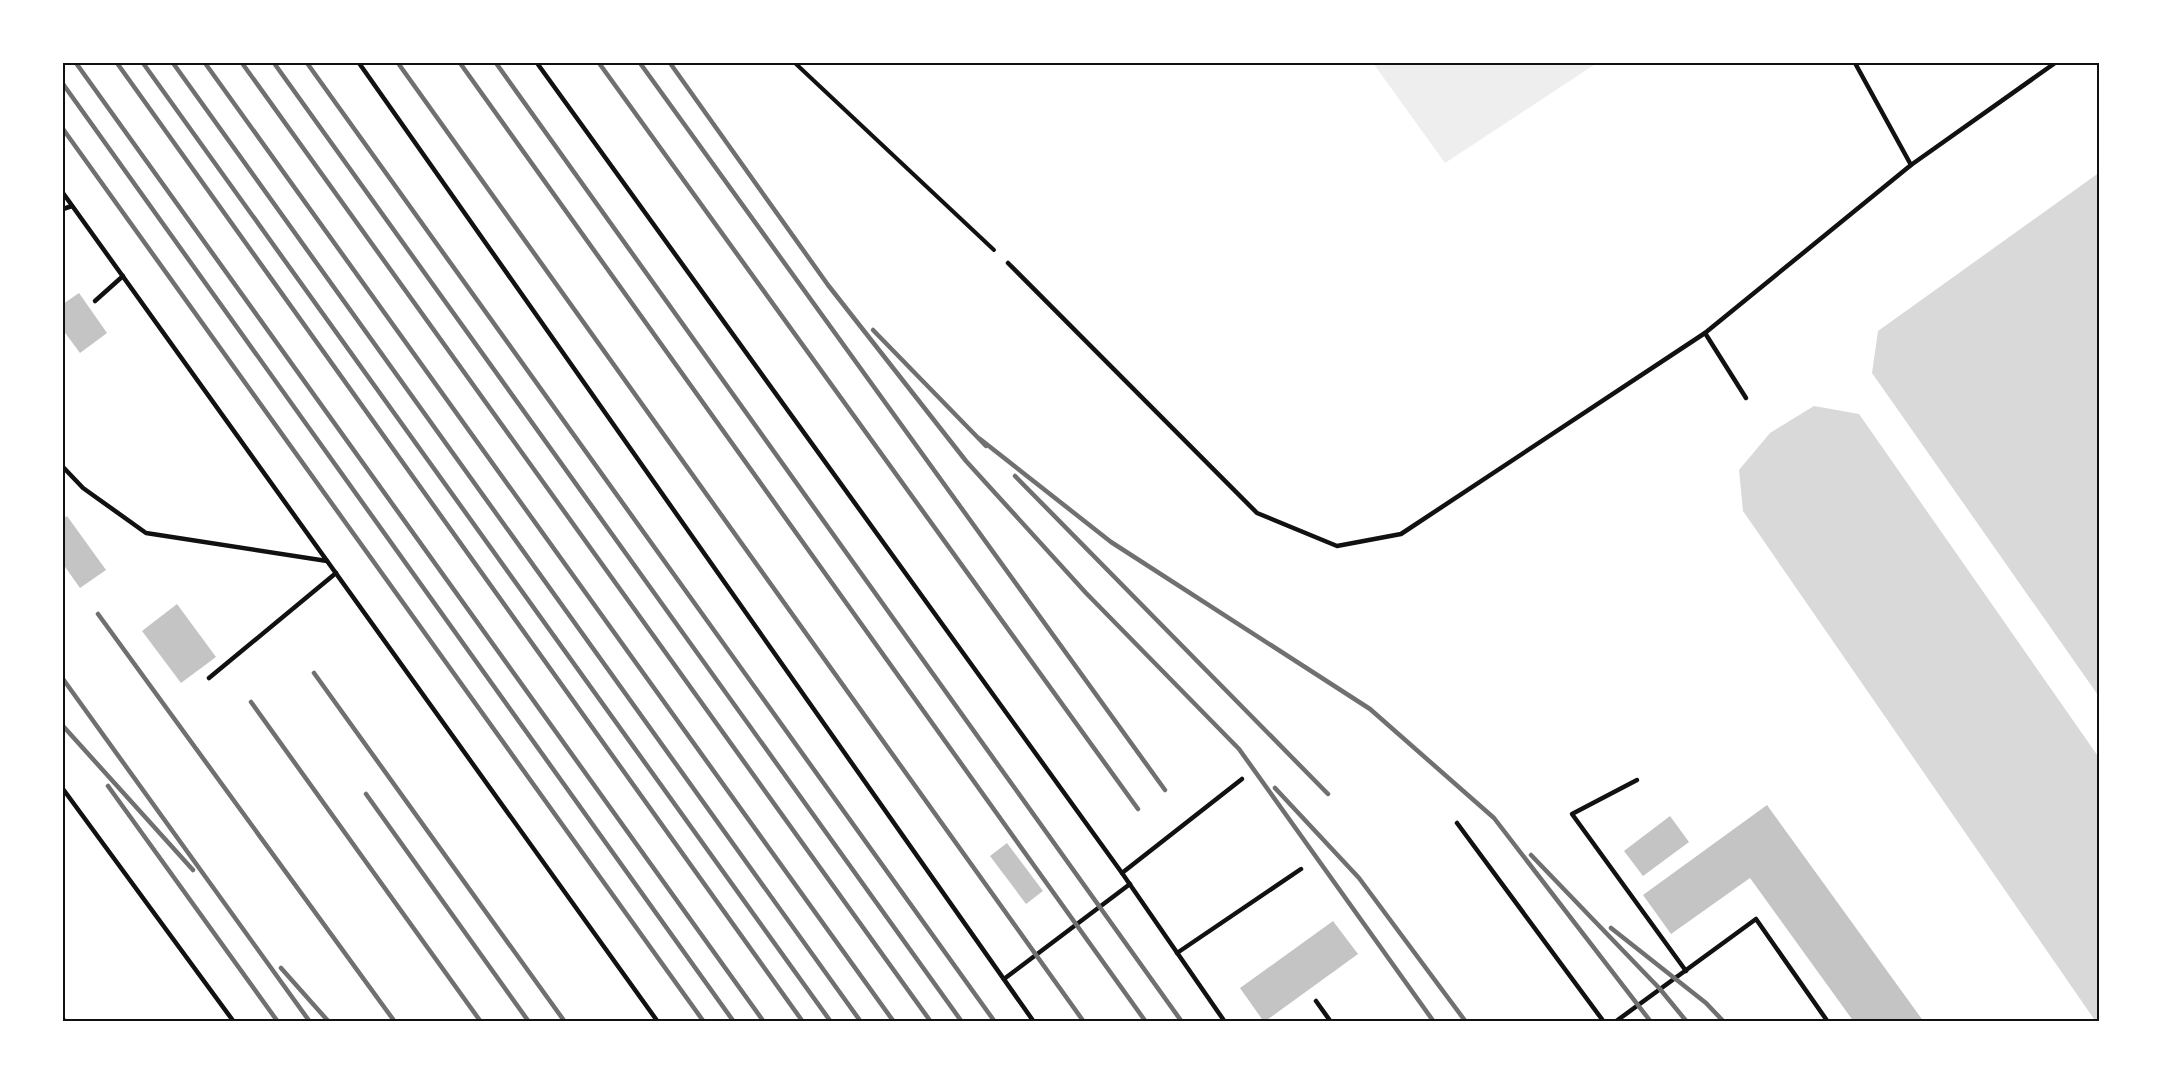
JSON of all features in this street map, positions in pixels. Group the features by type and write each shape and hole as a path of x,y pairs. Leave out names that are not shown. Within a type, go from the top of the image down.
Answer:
{"lane":[{"path":"359,63 1034,1022"},
{"path":"537,63 1130,884 1225,1022"},
{"path":"1855,63 1911,165"},
{"path":"1008,263 1257,513 1337,546 1401,534 1705,333 1911,165 2055,63"},
{"path":"63,193 658,1022"},
{"path":"63,209 72,206"},
{"path":"95,301 123,276"},
{"path":"1705,333 1746,398"},
{"path":"63,467 83,488 146,533 327,561"},
{"path":"209,678 336,573"},
{"path":"1122,873 1242,779"},
{"path":"1637,780 1572,814 1686,971"},
{"path":"63,789 234,1022"},
{"path":"1457,823 1604,1022"},
{"path":"1177,953 1301,869"},
{"path":"1004,979 1130,884"},
{"path":"1615,1022 1756,920 1828,1022"},
{"path":"1316,1001 1330,1022"}],"path":[{"path":"795,63 1008,263"}],"shaded area":[{"path":"1373,63 1597,63 1445,163"},
{"path":"2100,172 2100,698 1872,373 1878,331"},
{"path":"1814,406 1859,414 2100,759 2100,1022 2096,1022 1743,511 1739,470 1770,433"}],"building":[{"path":"79,293 107,333 80,353 63,330 63,304"},
{"path":"67,516 106,570 80,588 63,564 63,519"},
{"path":"177,604 216,657 181,683 142,631"},
{"path":"1767,805 1924,1022 1854,1022 1750,878 1671,934 1643,895"},
{"path":"1670,816 1689,842 1643,876 1624,851"},
{"path":"1007,843 1043,891 1026,904 990,856"},
{"path":"1333,921 1358,954 1264,1022 1240,988"}],"railway":[{"path":"76,63 764,1022"},
{"path":"117,63 803,1022"},
{"path":"143,63 831,1022"},
{"path":"173,63 861,1022"},
{"path":"205,63 894,1022"},
{"path":"242,63 931,1022"},
{"path":"274,63 962,1022"},
{"path":"307,63 995,1022"},
{"path":"398,63 1084,1022"},
{"path":"460,63 1146,1022"},
{"path":"496,63 1182,1022"},
{"path":"599,63 1138,809"},
{"path":"640,63 1165,790"},
{"path":"670,63 828,285 966,461 1086,593 1239,749 1434,1022"},
{"path":"63,84 734,1022"},
{"path":"63,129 704,1022"},
{"path":"873,330 986,446"},
{"path":"980,439 1111,542 1370,709 1494,818 1651,1022"},
{"path":"1015,476 1328,794"},
{"path":"98,614 395,1022"},
{"path":"314,673 565,1022"},
{"path":"63,679 310,1022"},
{"path":"251,702 481,1022"},
{"path":"63,726 193,870"},
{"path":"108,786 278,1022"},
{"path":"1275,788 1359,878 1466,1022"},
{"path":"366,794 529,1022"},
{"path":"1531,855 1660,989 1687,1022"},
{"path":"1611,928 1706,1003 1724,1022"},
{"path":"281,968 329,1022"},
{"path":"63,1019 66,1022"}]}
